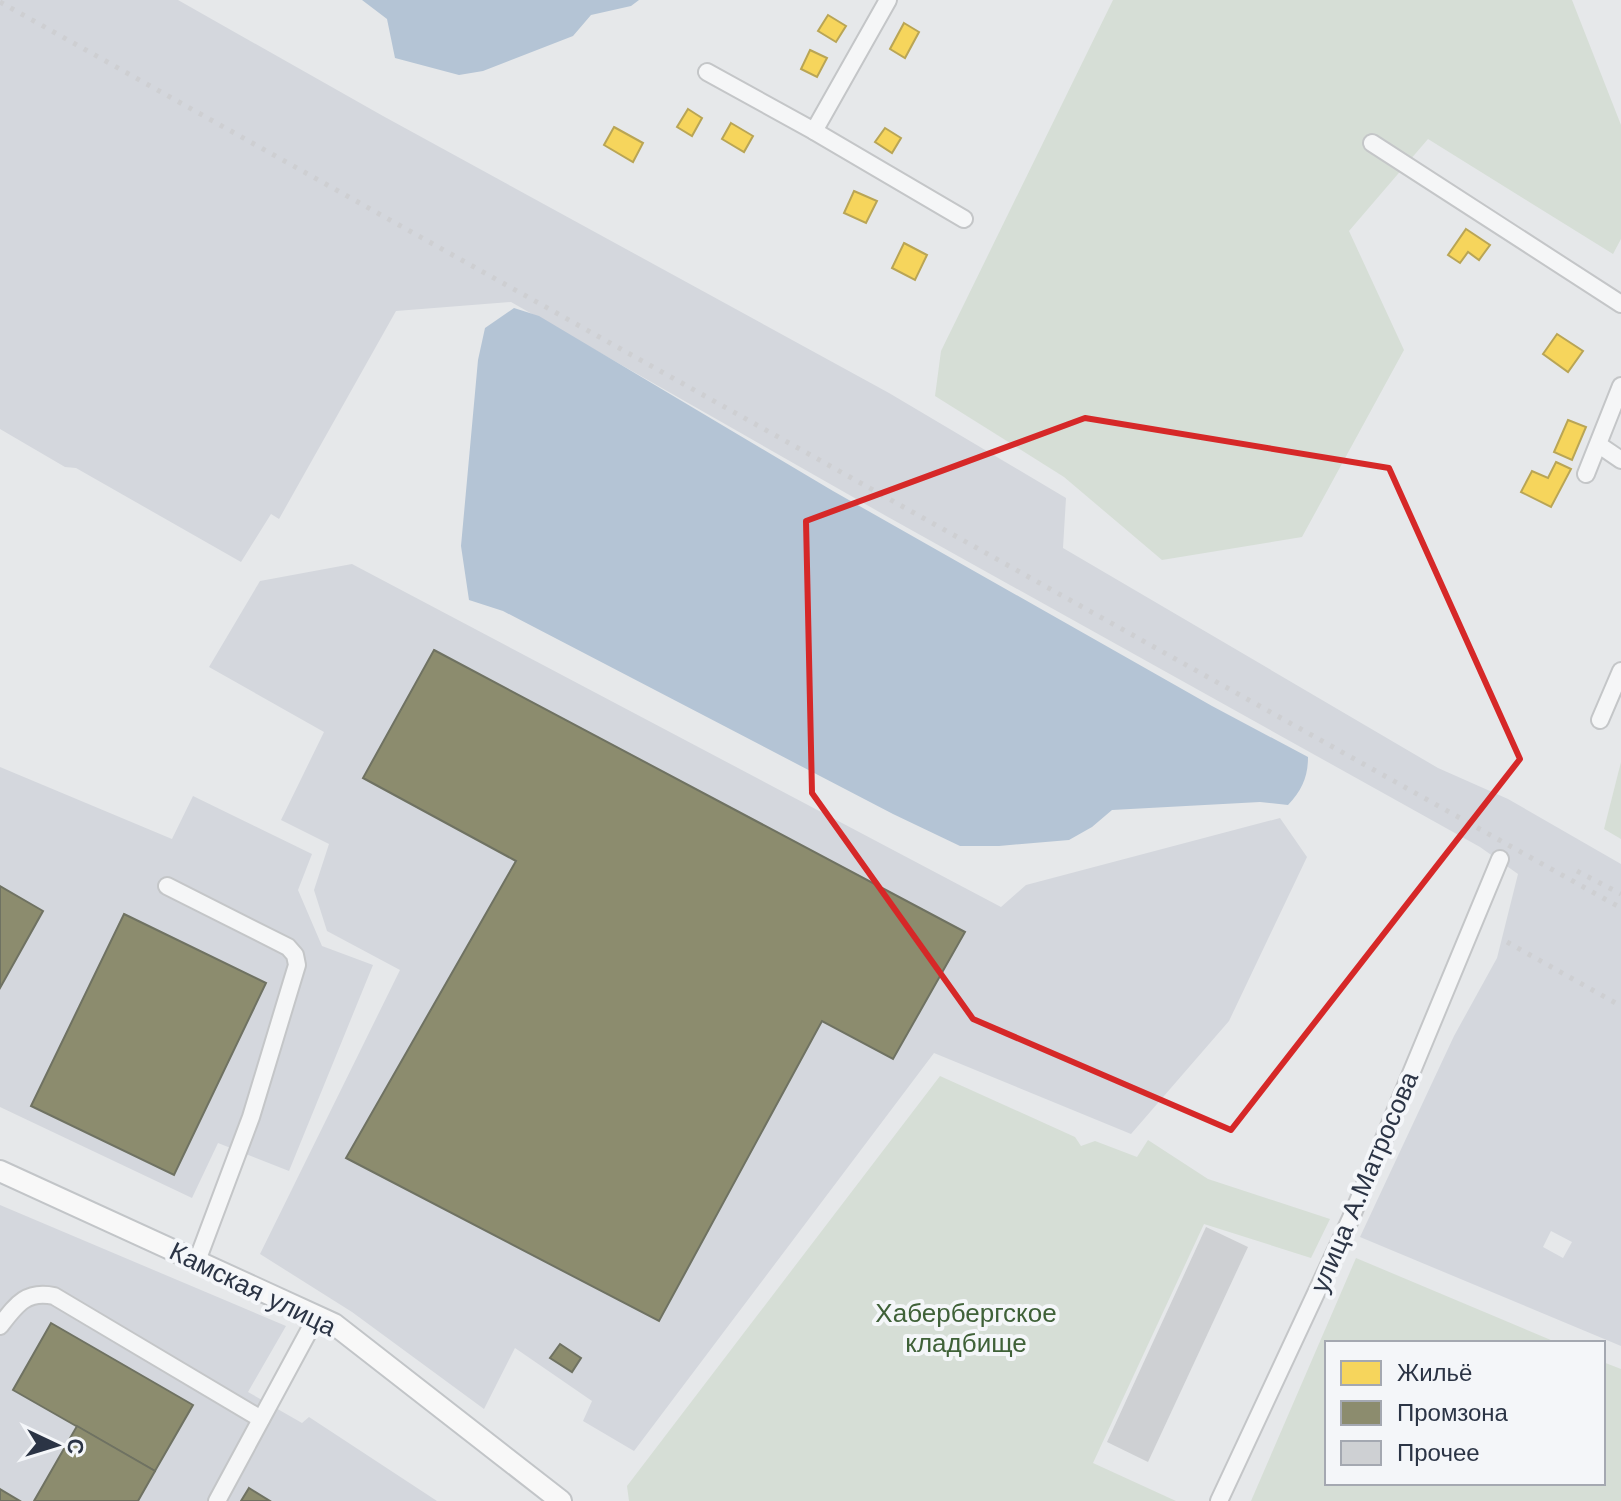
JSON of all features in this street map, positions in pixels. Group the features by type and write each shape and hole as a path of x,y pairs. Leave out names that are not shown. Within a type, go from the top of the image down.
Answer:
{"main road":[{"name":"Камская улица","path":"0,1171 317,1316 345,1333 561,1501"}],"street":[{"path":"814,131 888,0"},
{"path":"707,72 964,219"},
{"path":"1372,143 1621,304"},
{"path":"1586,474 1621,386"},
{"path":"1599,445 1621,460"},
{"path":"1600,720 1621,671"},
{"name":"улица А.Матросова","path":"1219,1501 1351,1218 1500,859"},
{"path":"167,886 288,947 295,955 297,965 251,1117 197,1261"},
{"path":"0,1326 19,1300 30,1295 46,1294 63,1299 261,1419"},
{"path":"217,1501 317,1316"}],"highlighted area":[{"path":"1085,418 1389,468 1520,759 1231,1130 973,1019 812,793 806,521"}],"shaded area":[{"path":"0,0 178,0 889,393 1066,498 1063,548 1438,768 1508,799 1621,864 1621,1346 1360,1237 1454,1036 1497,958 1518,874 1480,847 888,517 511,302 396,311 279,519 271,514 241,562 76,468 65,467 0,429","holes":["1551,1231 1572,1242 1563,1258 1543,1247"]},
{"path":"352,564 1001,907 1026,885 1280,818 1307,857 1229,1021 1131,1134 934,1053 634,1451 583,1421 592,1401 515,1348 484,1409 352,1312 260,1254 400,970 327,931 314,890 329,844 281,820 324,732 209,667 260,581"},
{"path":"0,767 172,839 193,796 312,854 298,890 322,946 373,965 289,1171 218,1143 192,1198 0,1107"},
{"path":"0,1205 286,1326 248,1392 302,1423 309,1417 437,1501 0,1501"}],"green space":[{"path":"1113,0 1572,0 1621,125 1621,239 1613,254 1428,139 1349,231 1404,350 1302,537 1162,560 1064,477 935,396 941,351"},
{"path":"1621,762 1621,839 1604,829"},
{"name":"Хабербергское кладбище","path":"940,1076 1075,1137 1081,1146 1095,1141 1137,1157 1148,1140 1208,1179 1330,1219 1311,1258 1204,1224 1093,1463 1176,1501 629,1501 627,1486"},
{"path":"1356,1258 1553,1341 1325,1341 1325,1485 1605,1485 1605,1363 1621,1369 1621,1501 1251,1501"}],"water":[{"path":"362,0 639,0 631,6 591,15 573,36 483,71 459,75 395,58 387,19"},
{"path":"514,308 539,316 833,491 1212,706 1308,757 1307,771 1300,788 1288,805 1260,802 1112,810 1092,827 1069,840 960,846 503,611 469,600 461,546 478,360 485,328"}],"building: Жильё":[{"path":"828,15 846,26 836,42 818,31"},
{"path":"904,23 919,32 905,58 890,49"},
{"path":"810,50 827,58 817,77 801,69"},
{"path":"688,109 702,118 692,136 677,127"},
{"path":"731,123 753,136 744,152 722,139"},
{"path":"614,127 643,143 633,162 604,145"},
{"path":"885,128 901,138 892,153 875,142"},
{"path":"854,191 877,201 866,223 844,213"},
{"path":"1466,229 1490,245 1479,260 1468,252 1460,263 1448,255"},
{"path":"904,243 927,255 915,280 892,268"},
{"path":"1557,334 1583,351 1568,372 1543,354"},
{"path":"1568,420 1586,427 1572,460 1554,452"},
{"path":"1556,462 1571,469 1551,507 1521,492 1532,471 1548,478"}],"building: Промзона":[{"path":"434,650 965,932 893,1059 822,1021 659,1321 346,1158 516,861 363,778"},
{"path":"0,886 43,911 0,988"},
{"path":"124,914 266,983 174,1175 31,1106"},
{"path":"51,1323 193,1405 155,1471 13,1390"},
{"path":"560,1344 581,1358 572,1372 550,1358"},
{"path":"77,1426 155,1471 138,1501 34,1501"},
{"path":"249,1488 270,1501 241,1501"},
{"path":"0,1489 20,1501 0,1501"}],"building: Прочее":[{"path":"1206,1227 1248,1247 1148,1462 1107,1442"}],"railway":[{"path":"0,2 1621,908"},
{"path":"1577,871 1621,894"},
{"path":"1507,942 1621,1006"}]}
